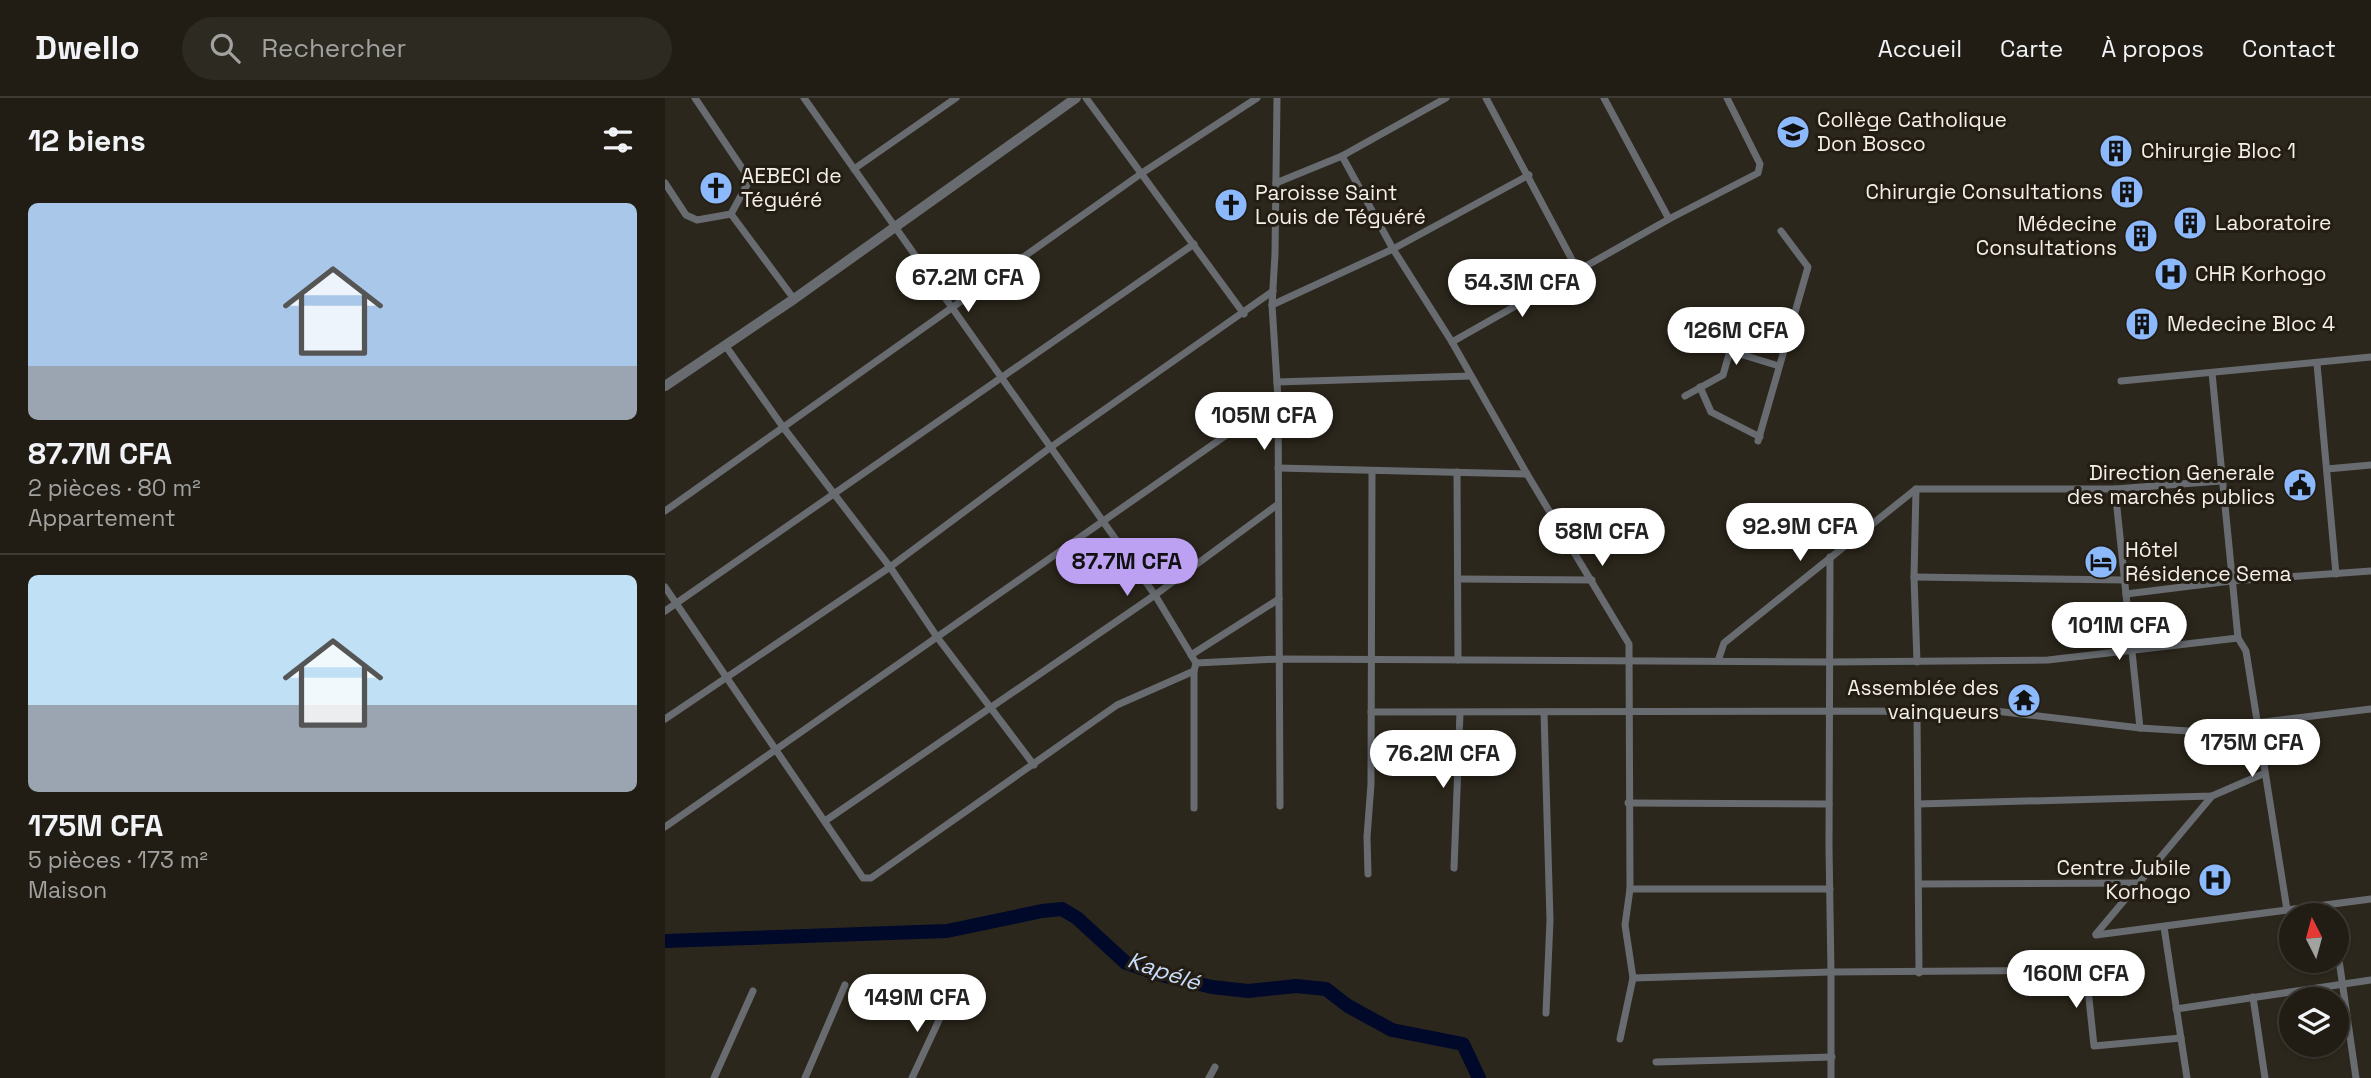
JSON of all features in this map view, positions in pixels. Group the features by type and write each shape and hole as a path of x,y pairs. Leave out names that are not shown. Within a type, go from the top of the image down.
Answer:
{"street":[{"path":"695,98 748,177 749,181 731,214"},
{"path":"804,98 1155,595 1191,655 1195,667 1194,808"},
{"path":"665,386 794,299 1076,98"},
{"path":"1086,98 1244,314"},
{"path":"665,511 1142,173 1257,98"},
{"path":"1277,98 1272,305 1277,382 1280,806"},
{"path":"1276,183 1342,156 1446,98"},
{"path":"1486,98 1578,271"},
{"path":"1604,98 1669,219"},
{"path":"1452,342 1760,170 1760,164 1727,98"},
{"path":"854,169 954,99"},
{"path":"1342,156 1393,249 1452,342 1629,644 1627,711 1630,889 1625,925 1633,978 1620,1039"},
{"path":"1272,305 1393,249 1529,175"},
{"path":"665,183 691,218 697,220 731,214"},
{"path":"731,214 794,299"},
{"path":"1700,387 1711,412 1759,439 1808,267 1781,231"},
{"path":"665,611 1195,244"},
{"path":"665,719 890,567 1051,447 1244,314 1273,291"},
{"path":"1701,342 1779,366"},
{"path":"725,345 783,427 890,567 937,638 1034,765"},
{"path":"1685,396 1723,375 1730,351"},
{"path":"2121,381 2371,357"},
{"path":"2317,364 2336,574"},
{"path":"2211,373 2238,638 2246,651 2286,903"},
{"path":"1277,382 1471,376"},
{"path":"665,827 1277,399"},
{"path":"2327,469 2371,465"},
{"path":"1278,468 1527,474"},
{"path":"1368,874 1367,837 1371,785 1372,472"},
{"path":"1457,472 1458,660"},
{"path":"1718,661 1724,643 1916,489 2115,489 2221,481"},
{"path":"1916,489 1914,577 1917,662"},
{"path":"2115,489 2140,728"},
{"path":"825,821 1155,595 1277,505"},
{"path":"1831,557 1831,1078"},
{"path":"2126,594 2231,580 2371,571"},
{"path":"1914,577 2125,580"},
{"path":"1459,579 1592,580"},
{"path":"665,587 863,878 871,878 1117,705 1195,667 1279,659 1627,662 2048,660 2238,638"},
{"path":"1191,655 1279,598"},
{"path":"1371,712 1995,711 2189,731 2371,709"},
{"path":"1544,712 1549,920 1546,1013"},
{"path":"1917,712 1919,972"},
{"path":"1454,869 1460,713"},
{"path":"1918,804 2212,796 2265,773"},
{"path":"2212,796 2096,935 2279,911"},
{"path":"1628,803 1829,804"},
{"path":"1919,884 2141,883"},
{"path":"1630,889 1830,890"},
{"path":"2347,903 2371,900"},
{"path":"2164,927 2187,1078"},
{"path":"1633,978 1832,972 2086,970 2094,1046 2181,1038"},
{"path":"2341,973 2356,1078"},
{"path":"2176,1009 2371,980"},
{"path":"805,1078 845,985"},
{"path":"714,1078 753,991"},
{"path":"2253,998 2265,1078"},
{"path":"912,1078 947,1003"},
{"path":"1656,1062 1832,1057"},
{"path":"1209,1078 1215,1067"}],"waterway":[{"name":"Kapélé","path":"665,941 947,931 1062,909 1077,918 1126,963 1161,975 1212,987 1248,991 1296,986 1326,989 1348,1006 1392,1030 1463,1044 1479,1078"}],"place":[{"name":"Collège Catholique Don Bosco","path":"1793,132"},
{"name":"Chirurgie Bloc 1","path":"2116,151"},
{"name":"AEBECI de Téguéré","path":"716,188"},
{"name":"Chirurgie Consultations","path":"2127,192"},
{"name":"Paroisse Saint Louis de Téguéré","path":"1231,205"},
{"name":"Laboratoire","path":"2190,223"},
{"name":"Médecine Consultations","path":"2141,236"},
{"name":"CHR Korhogo","path":"2171,274"},
{"name":"Medecine Bloc 4","path":"2142,324"},
{"name":"Direction Generale des marchés publics","path":"2300,485"},
{"name":"Hôtel Résidence Sema","path":"2101,562"},
{"name":"Assemblée des vainqueurs","path":"2024,700"},
{"name":"Centre Jubile Korhogo","path":"2215,880"}]}
